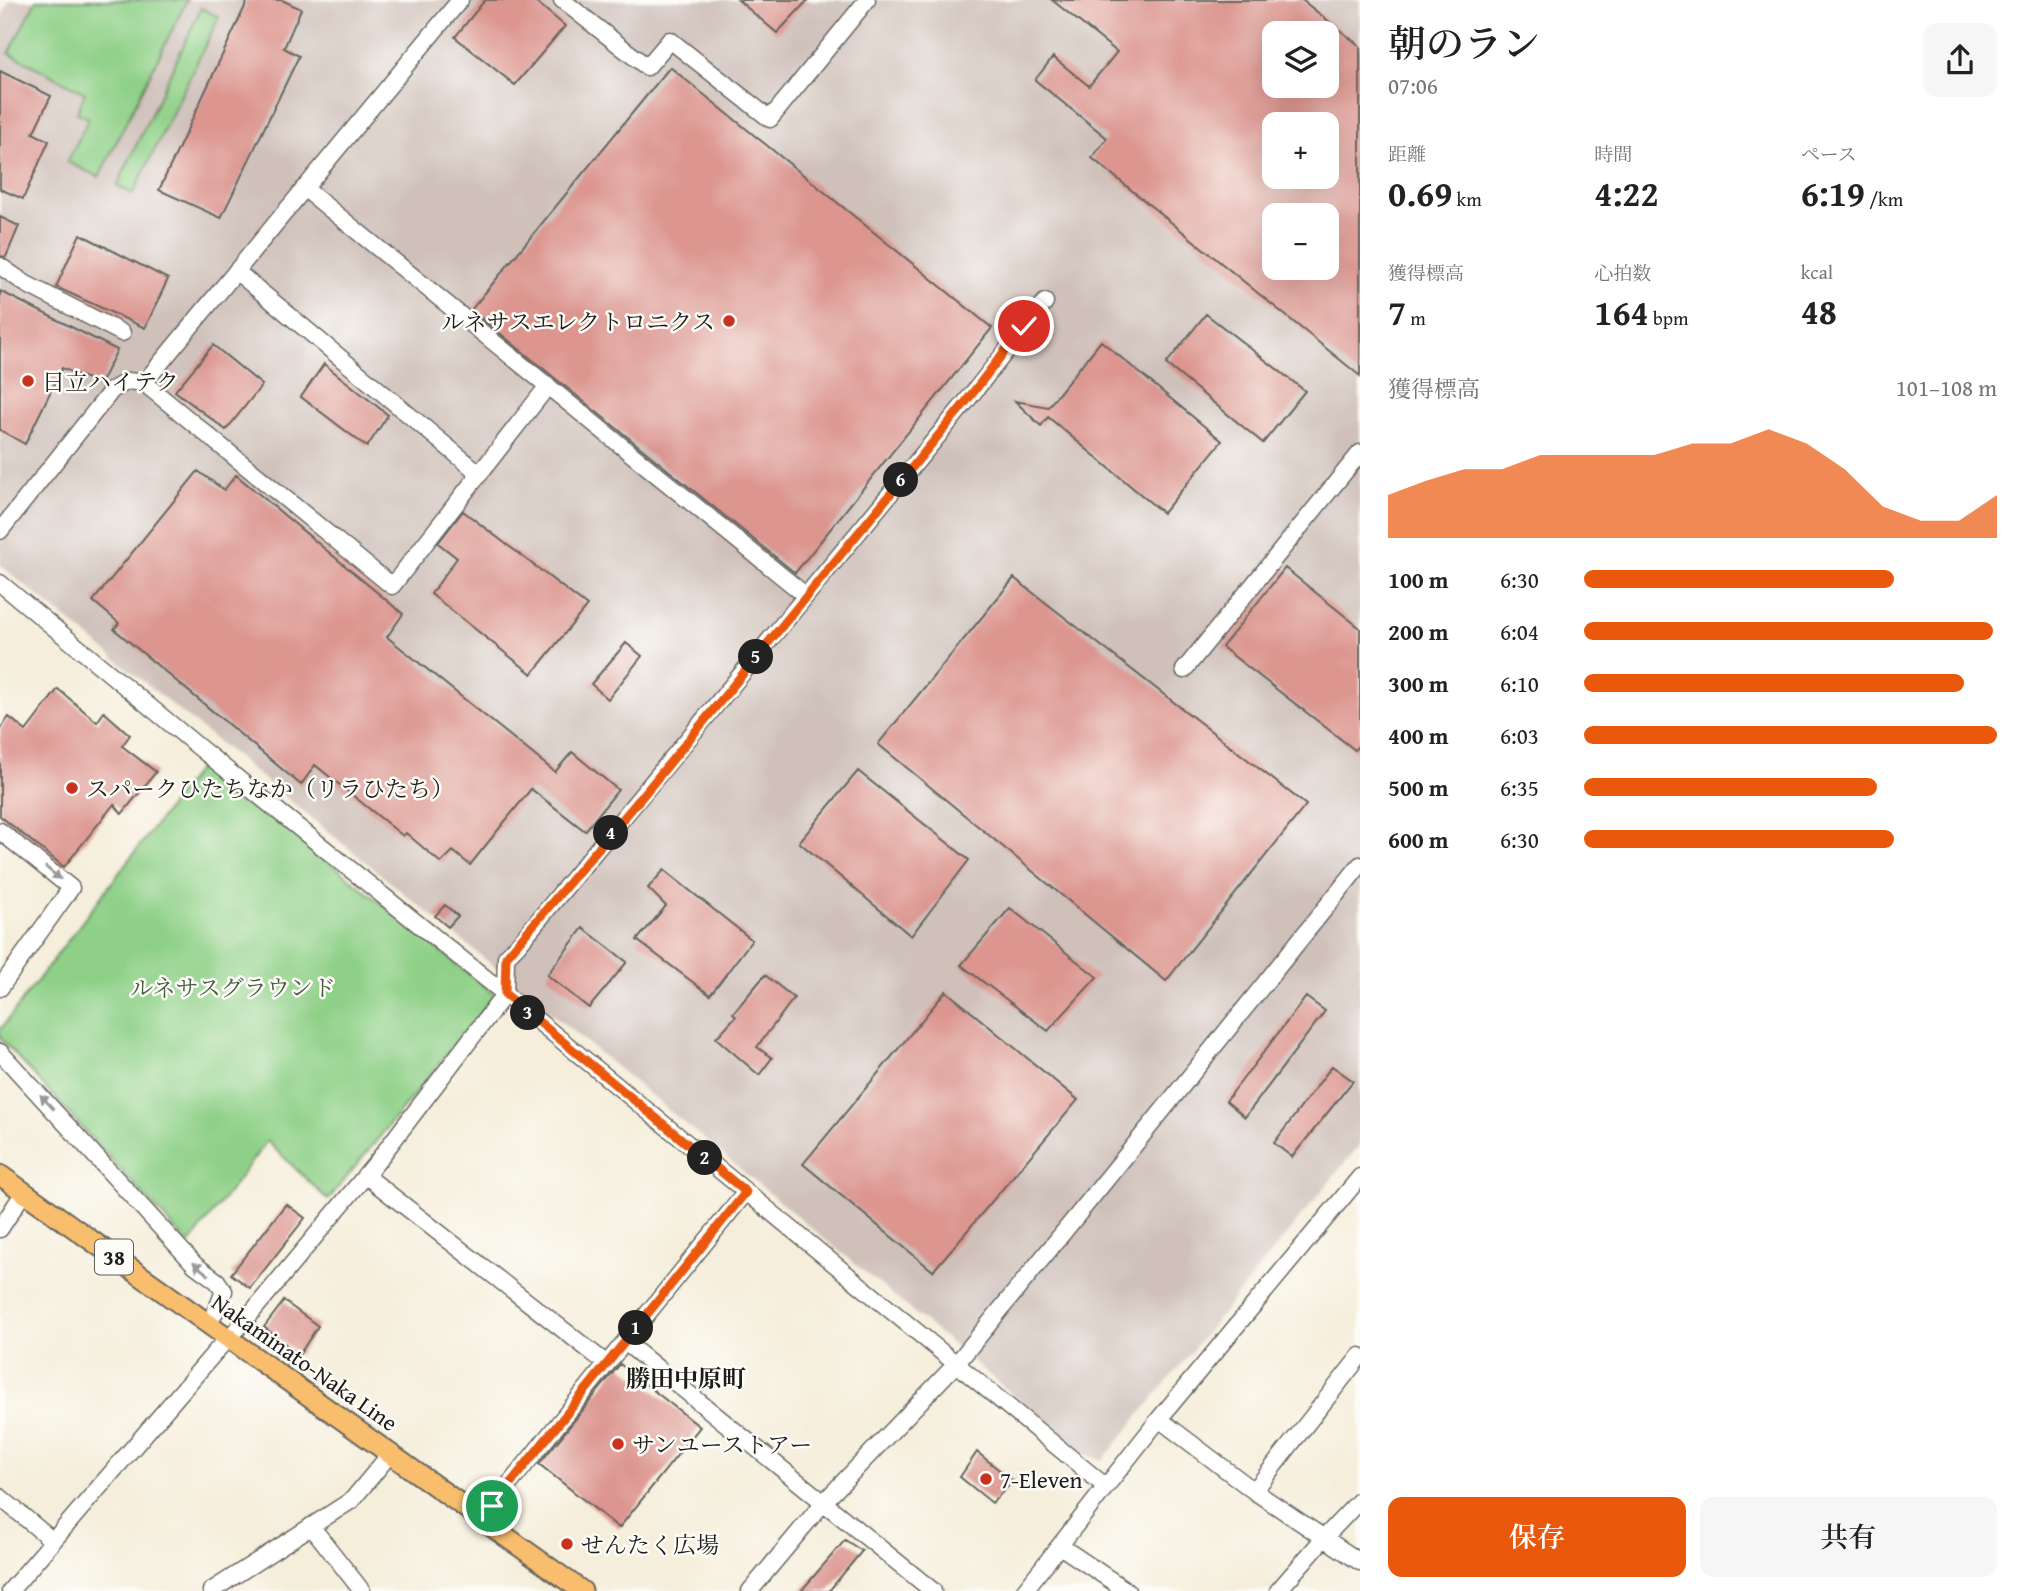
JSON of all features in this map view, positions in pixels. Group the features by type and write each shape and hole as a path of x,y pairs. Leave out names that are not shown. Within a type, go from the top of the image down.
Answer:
{"main road":[{"name":"Nakaminato-Naka Line","path":"0,1175 582,1591"}],"street":[{"path":"144,383 460,0"},
{"path":"562,0 647,67 670,40 770,119 867,0"},
{"path":"304,188 806,595"},
{"path":"0,266 26,284 122,333"},
{"path":"236,271 480,474"},
{"path":"10,1591 229,1338 365,1175 505,994 506,957 603,844 1045,302"},
{"path":"0,531 113,390 128,381 144,383 392,586 547,387"},
{"path":"1184,670 1360,453"},
{"path":"0,583 1105,1486"},
{"path":"0,831 71,888 0,988"},
{"path":"750,1591 824,1502 957,1363 1360,865"},
{"path":"0,1052 195,1265 217,1280 224,1291 218,1309 208,1323"},
{"path":"365,1175 607,1364"},
{"path":"1024,1591 1159,1419 1360,1177"},
{"path":"0,1229 24,1192"},
{"path":"482,1518 746,1192"},
{"path":"625,1342 933,1591"},
{"path":"1254,1491 1353,1378 1360,1356"},
{"path":"1159,1419 1254,1491 1360,1562"},
{"path":"211,1591 352,1500 391,1453"},
{"path":"1,1497 53,1541"},
{"path":"1278,1591 1360,1500"},
{"path":"311,1526 362,1591"},
{"path":"1060,1546 1127,1591"}],"shaded area":[{"path":"10,0 1360,0 1360,1144 1103,1460 1083,1454 517,985 0,565 0,20"}],"green space":[{"path":"36,0 187,0 99,177 67,162 89,118 77,113 85,93 9,53"},
{"path":"201,8 219,17 133,194 117,186"},
{"name":"ルネサスグラウンド","path":"204,761 495,995 328,1200 267,1141 189,1245 0,1038 0,1030"}],"building":[{"path":"248,0 282,0 301,9 284,48 299,56 221,218 159,190"},
{"path":"485,0 534,0 565,26 515,85 455,37"},
{"path":"738,0 808,0 777,33"},
{"path":"1052,0 1302,0 1328,21 1262,21 1262,98 1339,98 1339,29 1360,46 1360,376 1092,158 1107,138 1035,80 1053,57 1089,86 1117,52"},
{"name":"ルネサスエレクトロニクス","path":"670,67 992,328 795,573 471,310"},
{"path":"0,71 51,96 33,133 49,141 23,199 0,189"},
{"path":"0,217 19,226 6,257 0,256"},
{"path":"80,234 168,279 145,328 56,287"},
{"name":"日立ハイテク","path":"0,291 117,350 100,384 62,368 25,444 0,430"},
{"path":"1206,314 1305,391 1263,443 1166,364"},
{"path":"1101,341 1222,441 1163,513 1048,417 1041,426 1015,401 1048,407"},
{"path":"213,345 262,385 226,430 175,391"},
{"path":"324,364 388,415 367,447 301,397"},
{"path":"198,471 224,490 236,475 403,614 387,637 555,772 572,752 618,790 585,831 531,789 470,865 453,851 441,863 406,833 403,836 315,765 301,785 114,629 119,623 93,601"},
{"path":"463,511 587,606 532,674 431,594 457,558 438,543"},
{"path":"1285,568 1360,628 1360,743 1355,750 1222,647"},
{"path":"1014,578 1306,805 1166,981 878,744"},
{"path":"626,643 642,656 608,699 591,684"},
{"name":"スパークひたちなか（リラひたち）","path":"58,689 97,722 104,712 130,735 122,746 156,772 122,814 114,804 64,867 0,816 0,729 9,717 26,731"},
{"path":"858,771 969,860 911,936 799,842"},
{"path":"664,870 752,940 710,995 637,940 666,906 648,888"},
{"path":"445,905 458,916 448,927 435,916"},
{"path":"1010,908 1097,977 1048,1031 961,965"},
{"path":"583,928 627,962 589,1008 547,975"},
{"path":"765,975 794,998 757,1047 772,1058 759,1075 716,1038 736,1016 733,1013"},
{"path":"946,991 1078,1100 933,1271 803,1164"},
{"path":"1306,997 1325,1011 1245,1117 1226,1101"},
{"path":"1332,1066 1353,1081 1292,1157 1274,1143"},
{"path":"286,1204 305,1218 250,1288 231,1274"},
{"path":"284,1301 318,1326 299,1355 264,1327"},
{"name":"サンユーストアー","path":"620,1364 700,1427 619,1528 539,1464"},
{"name":"7-Eleven","path":"977,1452 1013,1481 992,1503 960,1477"},
{"path":"845,1540 862,1551 829,1591 801,1591"}],"place":[{"name":"ルネサスエレクトロニクス","path":"729,321"},
{"name":"日立ハイテク","path":"28,381"},
{"name":"スパークひたちなか（リラひたち）","path":"72,788"},
{"name":"サンユーストアー","path":"618,1444"},
{"name":"7-Eleven","path":"986,1479"},
{"name":"せんたく広場","path":"567,1544"}],"district":[{"name":"勝田中原町","path":"686,1378"}],"route":[{"path":"492,1506 746,1192 505,994 506,957 645,793 965,403 1024,326"}]}
